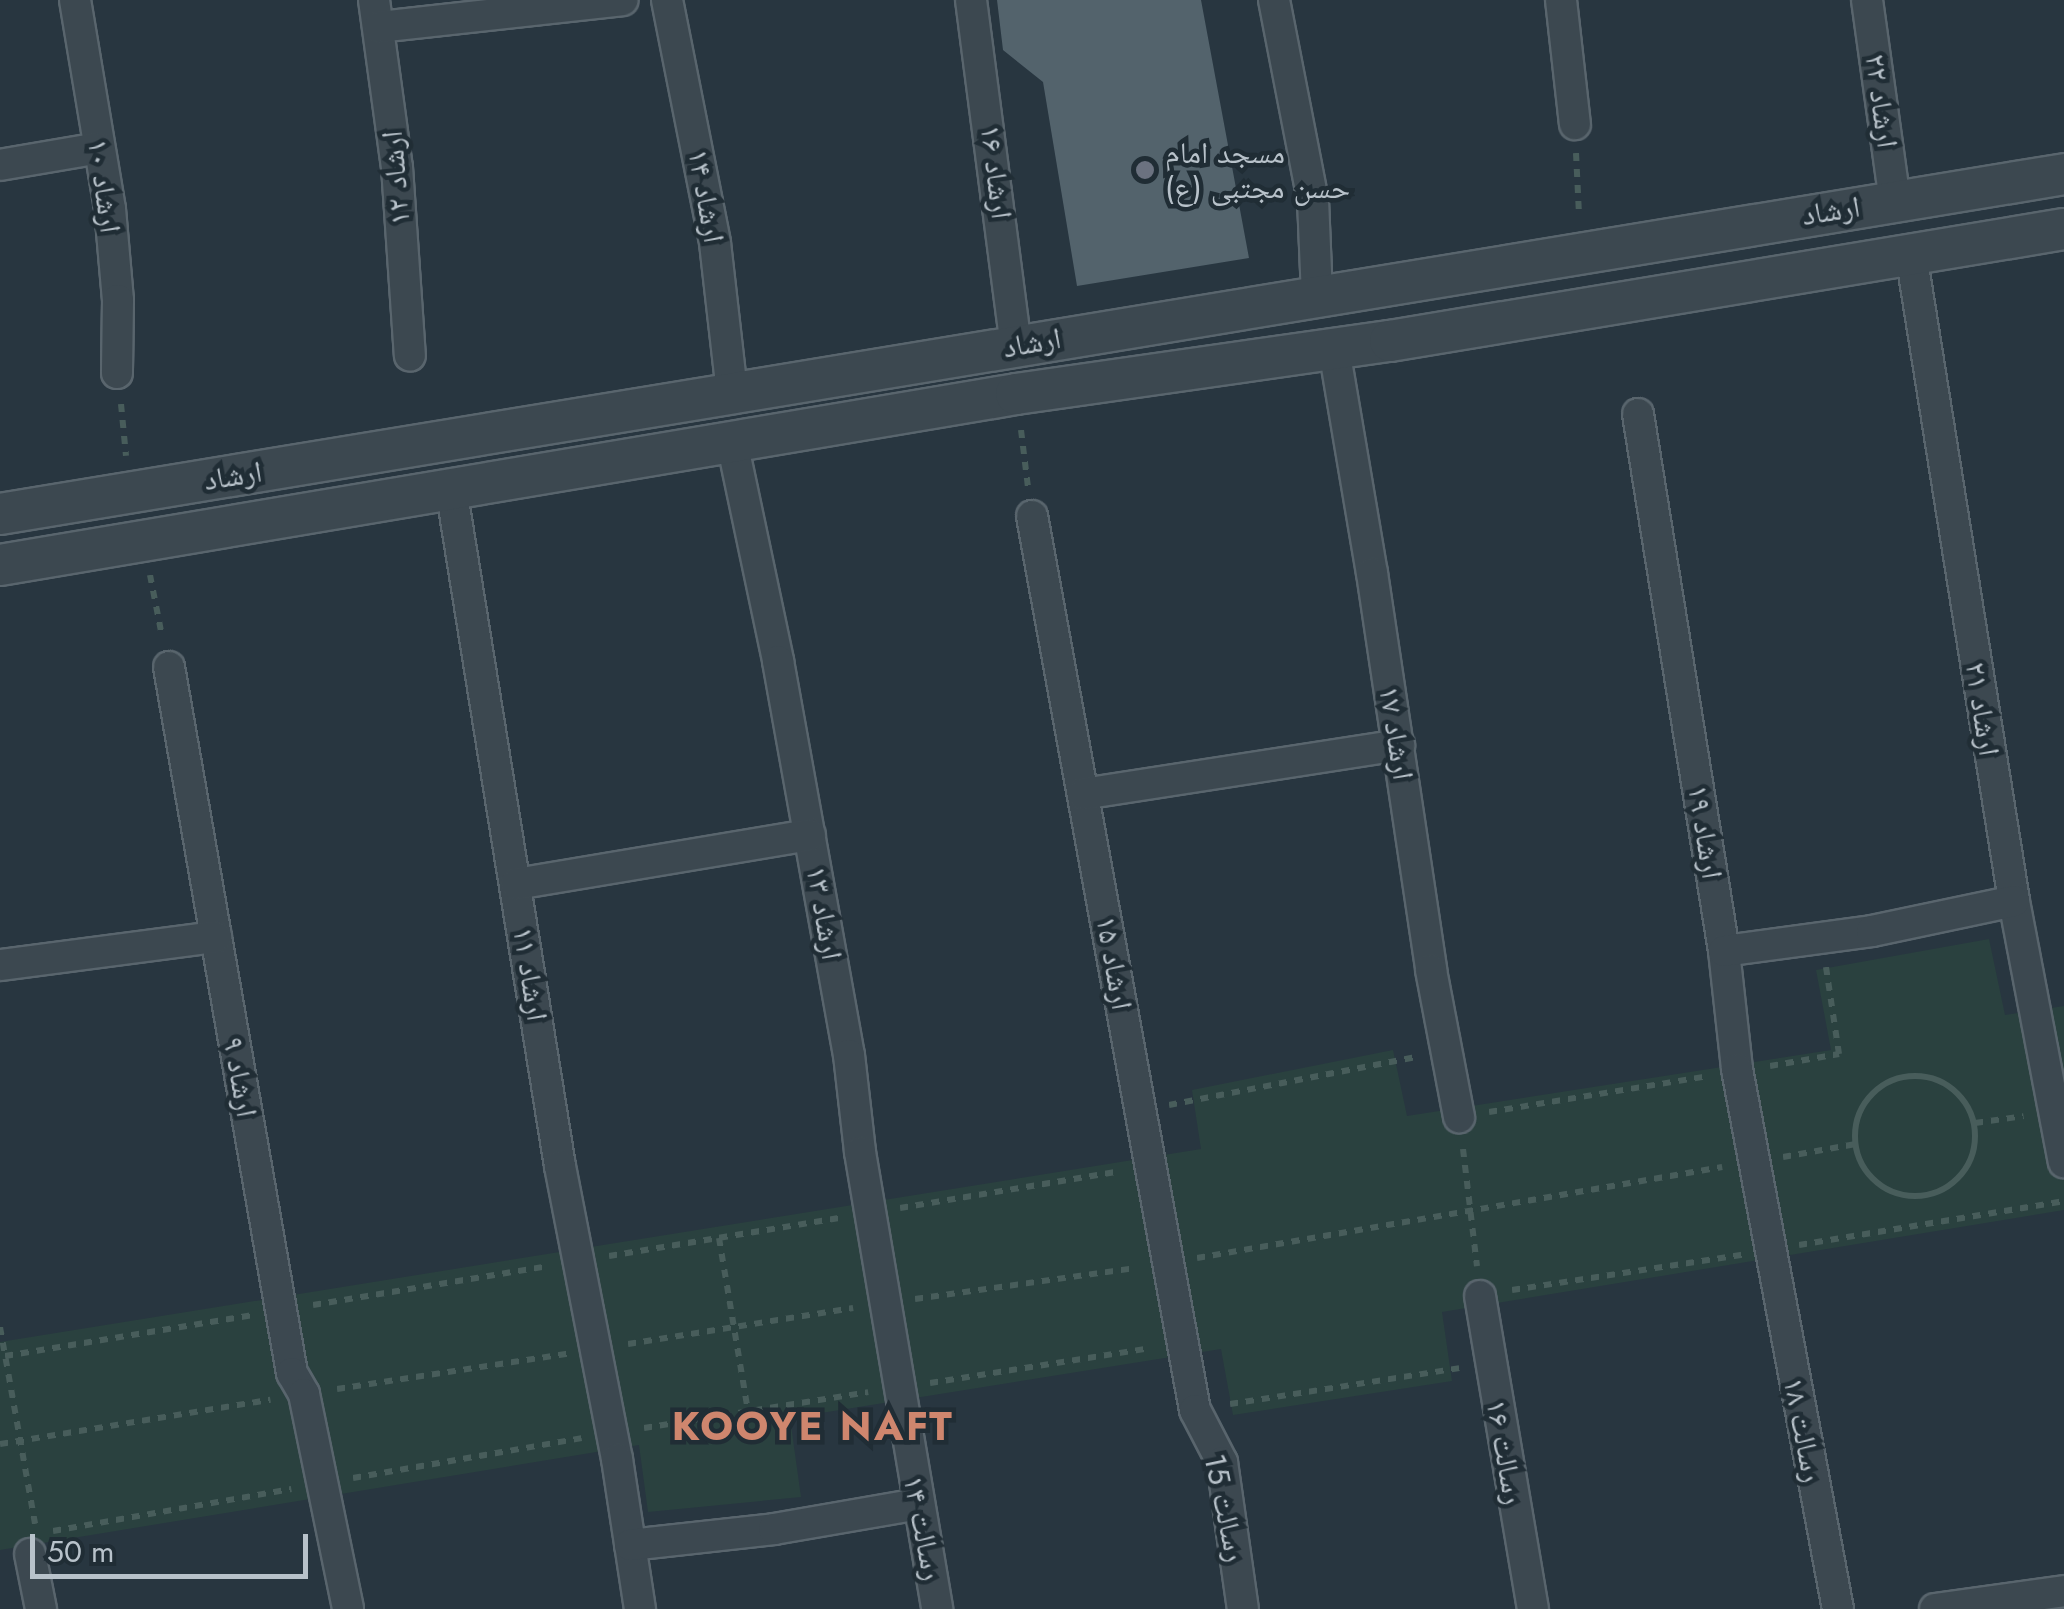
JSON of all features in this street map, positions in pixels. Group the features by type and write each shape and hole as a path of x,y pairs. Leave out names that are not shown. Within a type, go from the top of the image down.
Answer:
{"street":[{"name":"ارشاد ۱۰","path":"75,0 118,300 117,373"},
{"path":"377,14 623,0"},
{"name":"ارشاد ۱۴","path":"667,0 716,243 732,393"},
{"name":"ارشاد ۱۶","path":"972,0 1016,346"},
{"path":"1274,0 1312,200 1317,294"},
{"path":"1561,0 1574,124"},
{"name":"ارشاد ۲۲","path":"1867,0 1895,202"},
{"name":"ارشاد ۱۲","path":"377,14 397,167 410,356"},
{"path":"0,166 99,148"},
{"name":"ارشاد","path":"8,512 2064,174"},
{"name":"ارشاد","path":"12,563 1016,394 1334,349 2064,229"},
{"name":"ارشاد ۲۱","path":"1910,254 2014,901 2064,1162"},
{"path":"1162,321 1169,372"},
{"name":"ارشاد ۱۷","path":"1334,349 1399,745 1431,970 1459,1117"},
{"name":"ارشاد ۱۹","path":"1638,414 1768,1250"},
{"path":"592,417 599,464"},
{"name":"ارشاد ۱۳","path":"732,442 810,835 898,1388"},
{"name":"ارشاد ۱۱","path":"451,488 483,710 594,1350 617,1459 640,1609"},
{"path":"8,512 12,563"},
{"name":"ارشاد ۱۵","path":"1032,516 1196,1410"},
{"name":"ارشاد ۹","path":"169,667 292,1373 304,1394 348,1609"},
{"path":"1083,794 1399,745"},
{"path":"516,884 810,835"},
{"path":"1724,951 1821,939 2014,901"},
{"path":"0,965 216,937"},
{"name":"رسالت ۱۸","path":"1768,1250 1838,1609"},
{"name":"رسالت ۱۶","path":"1480,1296 1533,1609"},
{"name":"رسالت ۱۴","path":"898,1388 937,1609"},
{"name":"رسالت 15","path":"1196,1410 1222,1462 1243,1609"},
{"path":"630,1545 774,1530 918,1504"},
{"path":"30,1554 41,1609"},
{"path":"1935,1609 2064,1591"}],"path":[{"path":"1574,124 1580,252"},
{"path":"117,373 130,492"},
{"path":"1016,394 1032,516"},
{"path":"142,540 169,667"},
{"path":"1480,1296 1459,1117 1838,1054 1821,939"},
{"path":"1140,1111 1447,1050"},
{"path":"1910,1075 1939,1080 1962,1097 1975,1124 1974,1153 1960,1179 1935,1195 1906,1197 1879,1186 1860,1163 1856,1144 1862,1106 1882,1085 1910,1075"},
{"path":"1975,1124 2054,1112"},
{"path":"0,1444 887,1303 1169,1263 1856,1144"},
{"path":"719,1238 748,1411"},
{"path":"0,1327 36,1534 30,1554"},
{"path":"1196,1410 1490,1363"}],"green space":[{"path":"1989,939 2005,1015 2064,1006 2064,1210 1442,1312 1452,1381 1233,1415 1221,1349 790,1418 801,1497 648,1512 639,1445 0,1550 0,1342 1201,1149 1192,1090 1393,1050 1407,1116 1831,1050 1816,970"}],"building":[{"name":"مسجد امام حسن مجتبی (ع)","path":"997,0 1201,0 1249,258 1077,286 1043,82 1003,50"}],"place":[{"name":"مسجد امام حسن مجتبی (ع)","path":"1145,170"}],"district":[{"name":"KOOYE NAFT","path":"813,1426"}]}
